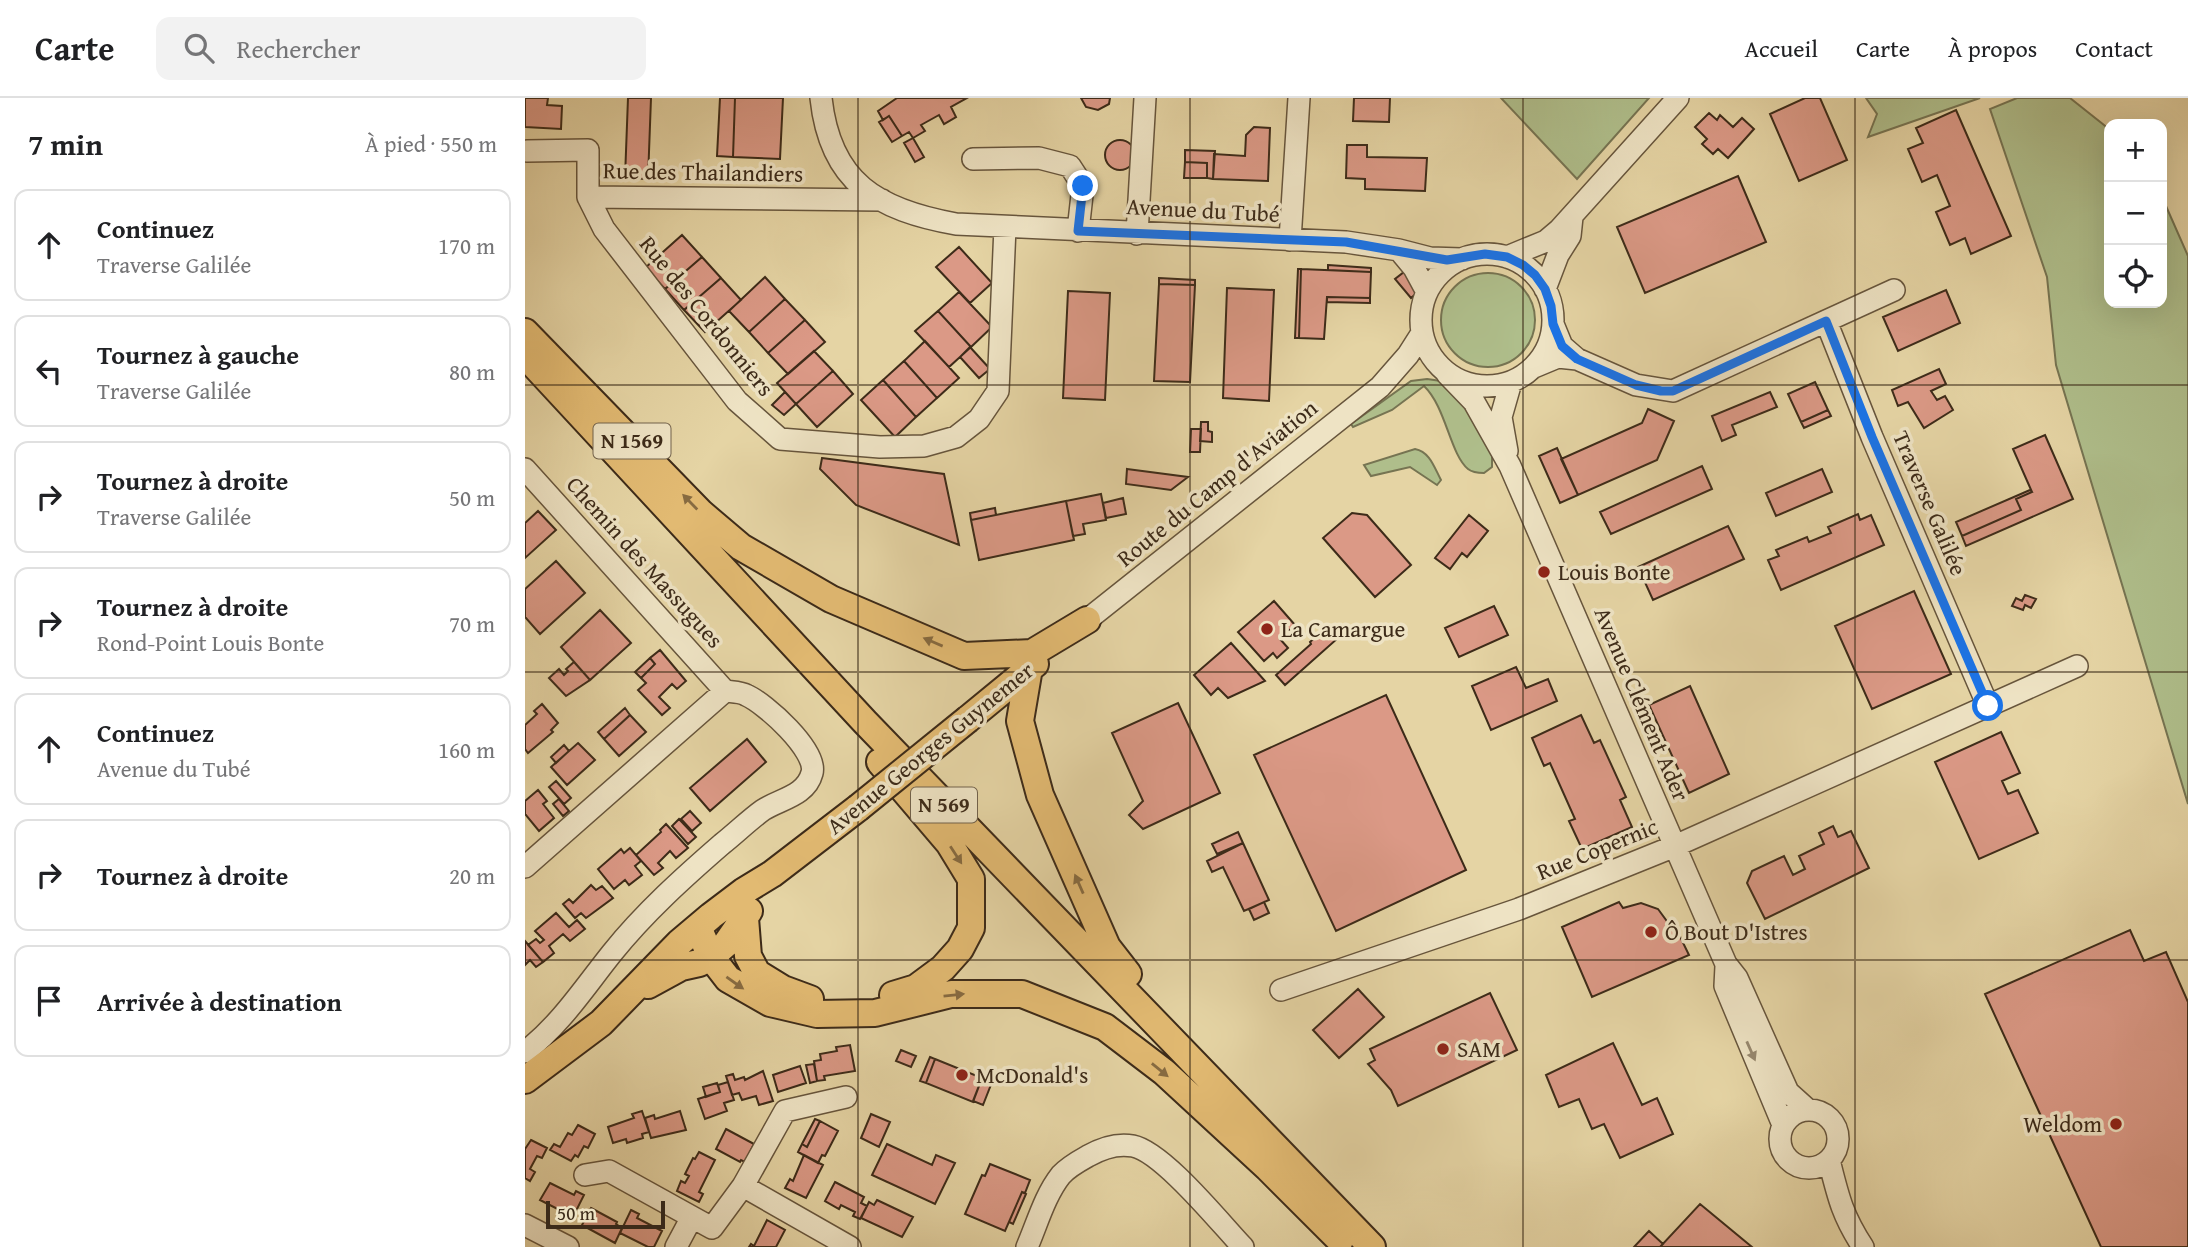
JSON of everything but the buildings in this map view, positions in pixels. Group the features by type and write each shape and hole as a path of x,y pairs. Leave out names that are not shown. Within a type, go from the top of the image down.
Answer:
{"main road":[{"name":"N 1569","path":"525,332 701,513 741,547 831,599 964,656"},
{"name":"N 569","path":"525,355 774,626 1371,1247"},
{"path":"964,656 1032,653 1087,621"},
{"name":"Avenue Georges Guynemer","path":"525,1080 601,1023 698,927 858,808 1087,621"},
{"name":"N 569","path":"698,927 728,952 783,989 806,999 846,1001 884,998 916,988 943,968 960,949 971,928 971,879 949,843 813,686 774,626"},
{"path":"964,656 996,680 999,693 997,696"},
{"name":"N 569","path":"1029,668 1020,721 1040,795 1107,947 1216,1086"},
{"name":"Avenue Georges Guynemer","path":"728,952 772,874"},
{"name":"N 569","path":"728,952 728,979 769,1003 817,1014 875,1013 951,994 1022,994 1105,1027 1173,1081 1268,1168 1347,1247"},
{"path":"525,1092 604,1032 648,985 681,967 728,952"}],"street":[{"name":"Avenue du Tubé","path":"821,98 824,121 834,152 850,177 895,209 922,218 956,224 1005,227 1346,242 1430,258 1462,259"},
{"path":"1137,234 1145,98"},
{"path":"1290,240 1299,98"},
{"path":"1507,257 1546,241 1572,216 1678,98"},
{"name":"Rue des Thailandiers","path":"527,151 588,150 588,197 882,200"},
{"path":"973,159 1039,158 1070,166 1083,186 1078,231"},
{"name":"Rue des Cordonniers","path":"588,197 604,229 737,401 780,439 880,447 924,446 956,437 979,419 998,391 1005,227"},
{"path":"1545,289 1558,255 1570,236 1572,216"},
{"path":"1399,250 1427,292"},
{"path":"1577,359 1558,357 1532,368 1511,382 1489,387 1467,384 1442,369 1427,349 1420,319 1427,292 1436,278 1462,259 1485,254 1507,257 1535,275 1545,289 1553,324 1562,346 1577,359 1636,385 1673,391 1894,289"},
{"name":"Traverse Galilée","path":"1826,321 1872,437 1988,706"},
{"path":"1532,368 1543,355 1553,324"},
{"name":"Route du Camp d'Aviation","path":"1380,387 1408,355 1422,333"},
{"name":"Route du Camp d'Aviation","path":"1087,621 1380,387 1408,371 1442,369"},
{"name":"Avenue Clément Ader","path":"1442,369 1474,402 1510,466 1725,964 1737,978 1788,1092 1808,1110"},
{"name":"Avenue Clément Ader","path":"1510,466 1501,417 1511,382"},
{"name":"Chemin des Massugues","path":"525,468 736,693 768,710 801,743 813,763 812,775 792,797 765,809 702,861 654,906 613,952 569,1011 544,1038 525,1052"},
{"name":"Rue Copernic","path":"1282,990 1519,909 1675,846 2077,666"},
{"path":"525,867 736,693"},
{"name":"Avenue Clément Ader","path":"1725,964 1725,986 1783,1125"},
{"path":"585,1175 609,1171 712,1228 743,1186 785,1111 846,1097"},
{"path":"1800,1167 1816,1167 1829,1160 1837,1145 1833,1122 1822,1113 1808,1110 1798,1112 1783,1125 1780,1140 1782,1149 1792,1163 1839,1202"},
{"path":"1027,1247 1062,1173 1100,1149 1116,1145 1136,1146 1175,1174 1243,1247"},
{"path":"1829,1160 1839,1202 1848,1224 1863,1247"},
{"path":"743,1186 851,1247"},
{"path":"676,1247 692,1217"},
{"path":"525,1225 568,1247"}],"green space":[{"path":"1501,98 1649,98 1577,179"},
{"path":"1866,98 1980,98 1868,137 1877,114"},
{"path":"2017,98 2070,98 2104,125 2104,308 2167,308 2167,208 2188,256 2188,804 2056,365 2047,277 1990,109"},
{"path":"1488,273 1506,277 1521,287 1531,302 1535,320 1531,338 1521,353 1506,363 1488,367 1470,363 1455,353 1445,338 1441,320 1445,302 1455,287 1470,277"},
{"path":"1411,381 1441,381 1461,395 1492,454 1492,467 1484,473 1468,469 1462,462 1438,406 1424,386 1392,410 1353,427 1351,424"},
{"path":"1415,449 1424,453 1431,461 1441,480 1437,485 1410,467 1371,476 1364,465"}],"place":[{"name":"Louis Bonte","path":"1544,572"},
{"name":"La Camargue","path":"1267,629"},
{"name":"Ô Bout D'Istres","path":"1651,932"},
{"name":"SAM","path":"1443,1049"},
{"name":"McDonald's","path":"962,1075"},
{"name":"Weldom","path":"2116,1124"}],"route":[{"path":"1083,186 1078,231 1346,242 1447,260 1485,254 1507,257 1535,275 1545,289 1553,324 1562,346 1577,359 1636,385 1661,391 1673,391 1826,321 1872,437 1988,706"}]}
